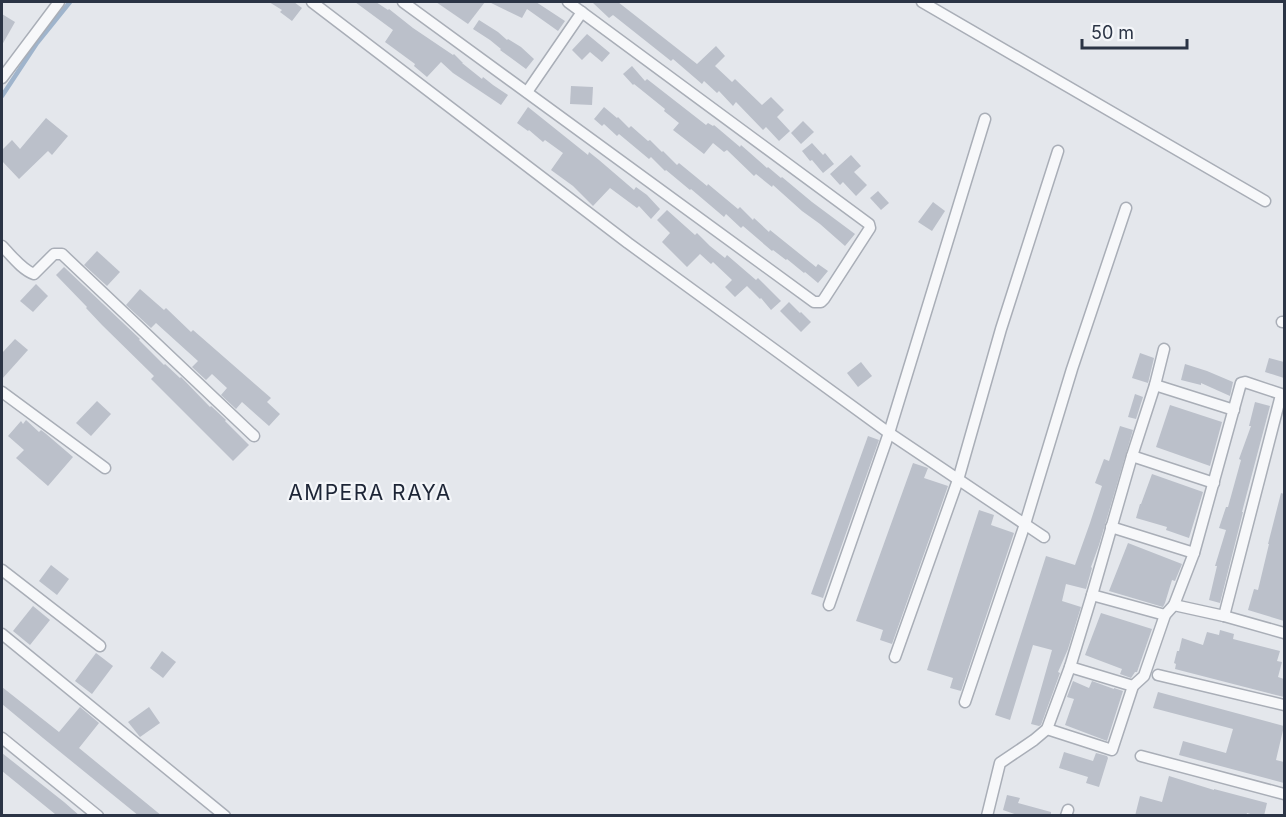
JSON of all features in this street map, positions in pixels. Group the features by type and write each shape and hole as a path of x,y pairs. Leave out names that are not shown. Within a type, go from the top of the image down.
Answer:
{"street":[{"path":"2,78 59,2"},
{"path":"312,2 628,243 889,433 1044,537"},
{"path":"403,2 814,302 821,302 870,228 869,224 568,2"},
{"path":"922,2 1265,201"},
{"path":"527,92 582,12"},
{"path":"829,605 889,433 985,119"},
{"path":"895,657 958,480 1001,329 1058,151"},
{"path":"965,702 1025,524 1072,369 1126,207"},
{"path":"2,246 24,268 34,274 54,254 62,254 254,436"},
{"path":"987,816 1000,763 1047,729 1070,667 1155,385 1164,348"},
{"path":"1047,729 1112,750 1133,686 1144,676 1166,615 1174,605 1194,553 1243,382 1283,395 1224,616"},
{"path":"1155,385 1234,410"},
{"path":"2,392 105,468"},
{"path":"1132,456 1214,483"},
{"path":"1112,526 1194,553"},
{"path":"2,570 100,646"},
{"path":"1092,595 1166,615"},
{"path":"1174,605 1284,633"},
{"path":"2,634 225,816"},
{"path":"1070,667 1133,686"},
{"path":"1158,675 1284,705"},
{"path":"2,738 98,816"},
{"path":"1141,756 1284,794"}],"building":[{"path":"269,2 294,2 302,8 292,21 280,12 282,10"},
{"path":"355,2 376,2 389,9 413,28 454,54 482,79 483,77 508,95 501,105 453,73 441,62 427,77 414,66 415,64 385,42 393,30"},
{"path":"436,2 485,2 468,24"},
{"path":"489,2 536,2 565,21 558,31 527,9 522,18"},
{"path":"592,2 618,2 697,64 716,46 725,56 715,66 732,82 735,79 762,105 771,97 784,110 777,117 790,131 779,141 766,127 763,130 736,102 733,106 719,91 717,93 704,81 702,84 673,59 671,61 613,15 609,18"},
{"path":"2,14 15,22 2,45"},
{"path":"479,20 521,47 534,59 526,69 473,29"},
{"path":"587,34 610,53 602,62 590,52 582,60 572,50"},
{"path":"632,66 645,81 647,79 706,125 708,123 714,125 855,234 845,246 773,185 772,187 756,174 754,176 727,150 724,152 713,143 704,154 673,130 679,123 623,74"},
{"path":"571,86 593,87 592,105 570,104"},
{"path":"528,107 588,155 589,152 634,190 636,187 647,195 660,209 651,219 639,206 637,208 610,188 593,206 573,186 551,170 563,153 517,123"},
{"path":"604,107 629,128 631,126 648,141 650,140 677,165 679,163 738,209 740,207 753,220 754,218 816,267 818,264 828,271 818,283 787,259 772,251 743,226 741,228 726,214 724,217 665,171 651,157 649,159 619,134 617,136 604,124 602,126 594,119"},
{"path":"46,118 68,136 52,155 48,151 19,179 2,161 2,150 12,140 20,149"},
{"path":"803,121 814,132 801,144 791,133"},
{"path":"812,143 834,164 823,173 802,151"},
{"path":"851,155 861,166 854,172 867,185 856,196 843,182 840,185 830,174"},
{"path":"878,191 889,203 881,210 870,198"},
{"path":"933,202 945,211 932,231 918,222"},
{"path":"667,210 725,258 727,255 756,280 758,278 781,301 771,310 747,286 735,297 725,287 732,280 713,262 711,264 700,254 687,267 662,242 670,233 657,220"},
{"path":"97,251 120,272 107,286 84,265"},
{"path":"64,267 164,365 181,377 226,420 249,445 233,461 151,379 154,376 102,325 56,275"},
{"path":"36,284 48,296 33,312 20,301"},
{"path":"140,289 164,310 166,308 191,332 193,330 271,398 267,402 280,414 269,426 242,402 236,409 221,395 227,388 212,374 206,380 192,367 198,361 156,323 151,328 126,305"},
{"path":"789,302 811,322 801,332 780,311"},
{"path":"15,339 28,350 2,379 2,353"},
{"path":"1140,353 1154,358 1148,383 1132,378"},
{"path":"1269,358 1284,362 1284,378 1265,372"},
{"path":"861,362 872,376 858,387 847,373"},
{"path":"1185,364 1233,382 1230,396 1201,383 1201,385 1181,380"},
{"path":"1135,394 1143,397 1136,419 1128,417"},
{"path":"97,401 111,414 91,436 76,423"},
{"path":"1255,402 1270,406 1220,603 1209,600 1217,566 1215,566 1226,530 1219,528 1226,507 1228,507 1241,460 1239,459 1251,426 1249,426"},
{"path":"1170,405 1222,422 1210,466 1156,447"},
{"path":"26,420 73,457 48,486 16,458 24,450 8,436 21,421 23,424"},
{"path":"1120,426 1133,430 1086,589 1066,584 1062,601 1081,607 1041,725 1031,724 1052,650 1033,645 1010,720 995,715 1046,556 1075,565 1102,486 1095,483 1104,459 1109,461"},
{"path":"868,436 879,440 823,598 811,594"},
{"path":"913,463 928,468 924,478 948,486 892,644 880,640 883,630 856,621"},
{"path":"1152,474 1203,492 1189,538 1166,530 1167,527 1136,518"},
{"path":"1281,493 1284,494 1284,621 1248,610 1254,589 1258,590"},
{"path":"979,510 994,515 991,525 1014,533 961,691 950,688 953,678 927,670"},
{"path":"1128,543 1182,564 1175,581 1172,580 1163,607 1109,591"},
{"path":"51,565 69,579 57,595 39,581"},
{"path":"33,606 50,620 30,645 13,631"},
{"path":"1101,613 1152,629 1137,672 1131,678 1120,674 1122,669 1085,655"},
{"path":"1220,630 1234,634 1233,639 1280,651 1277,661 1282,662 1278,677 1284,679 1284,697 1175,669 1176,664 1174,663 1182,638 1203,645 1207,632 1219,635"},
{"path":"162,651 176,662 163,678 150,668"},
{"path":"96,653 113,666 92,694 75,681"},
{"path":"1073,681 1089,688 1092,681 1123,691 1107,741 1065,725 1074,699 1067,697"},
{"path":"2,687 59,732 80,707 99,723 79,748 162,816 139,816 2,704"},
{"path":"1158,692 1284,726 1276,760 1284,762 1284,783 1179,755 1183,741 1226,753 1233,729 1153,708"},
{"path":"149,707 160,723 140,737 128,722"},
{"path":"1064,752 1093,761 1096,753 1107,756 1099,787 1086,783 1088,777 1059,768"},
{"path":"2,753 80,816 53,816 55,814 2,771"},
{"path":"1169,776 1267,803 1264,816 1247,813 1246,816 1135,816 1140,796 1162,802"},
{"path":"1007,795 1020,798 1018,803 1051,812 1051,816 1020,816 1003,810"}],"waterway":[{"path":"2,96 37,43 70,2"}],"district":[{"name":"AMPERA RAYA","path":"370,493"}]}
